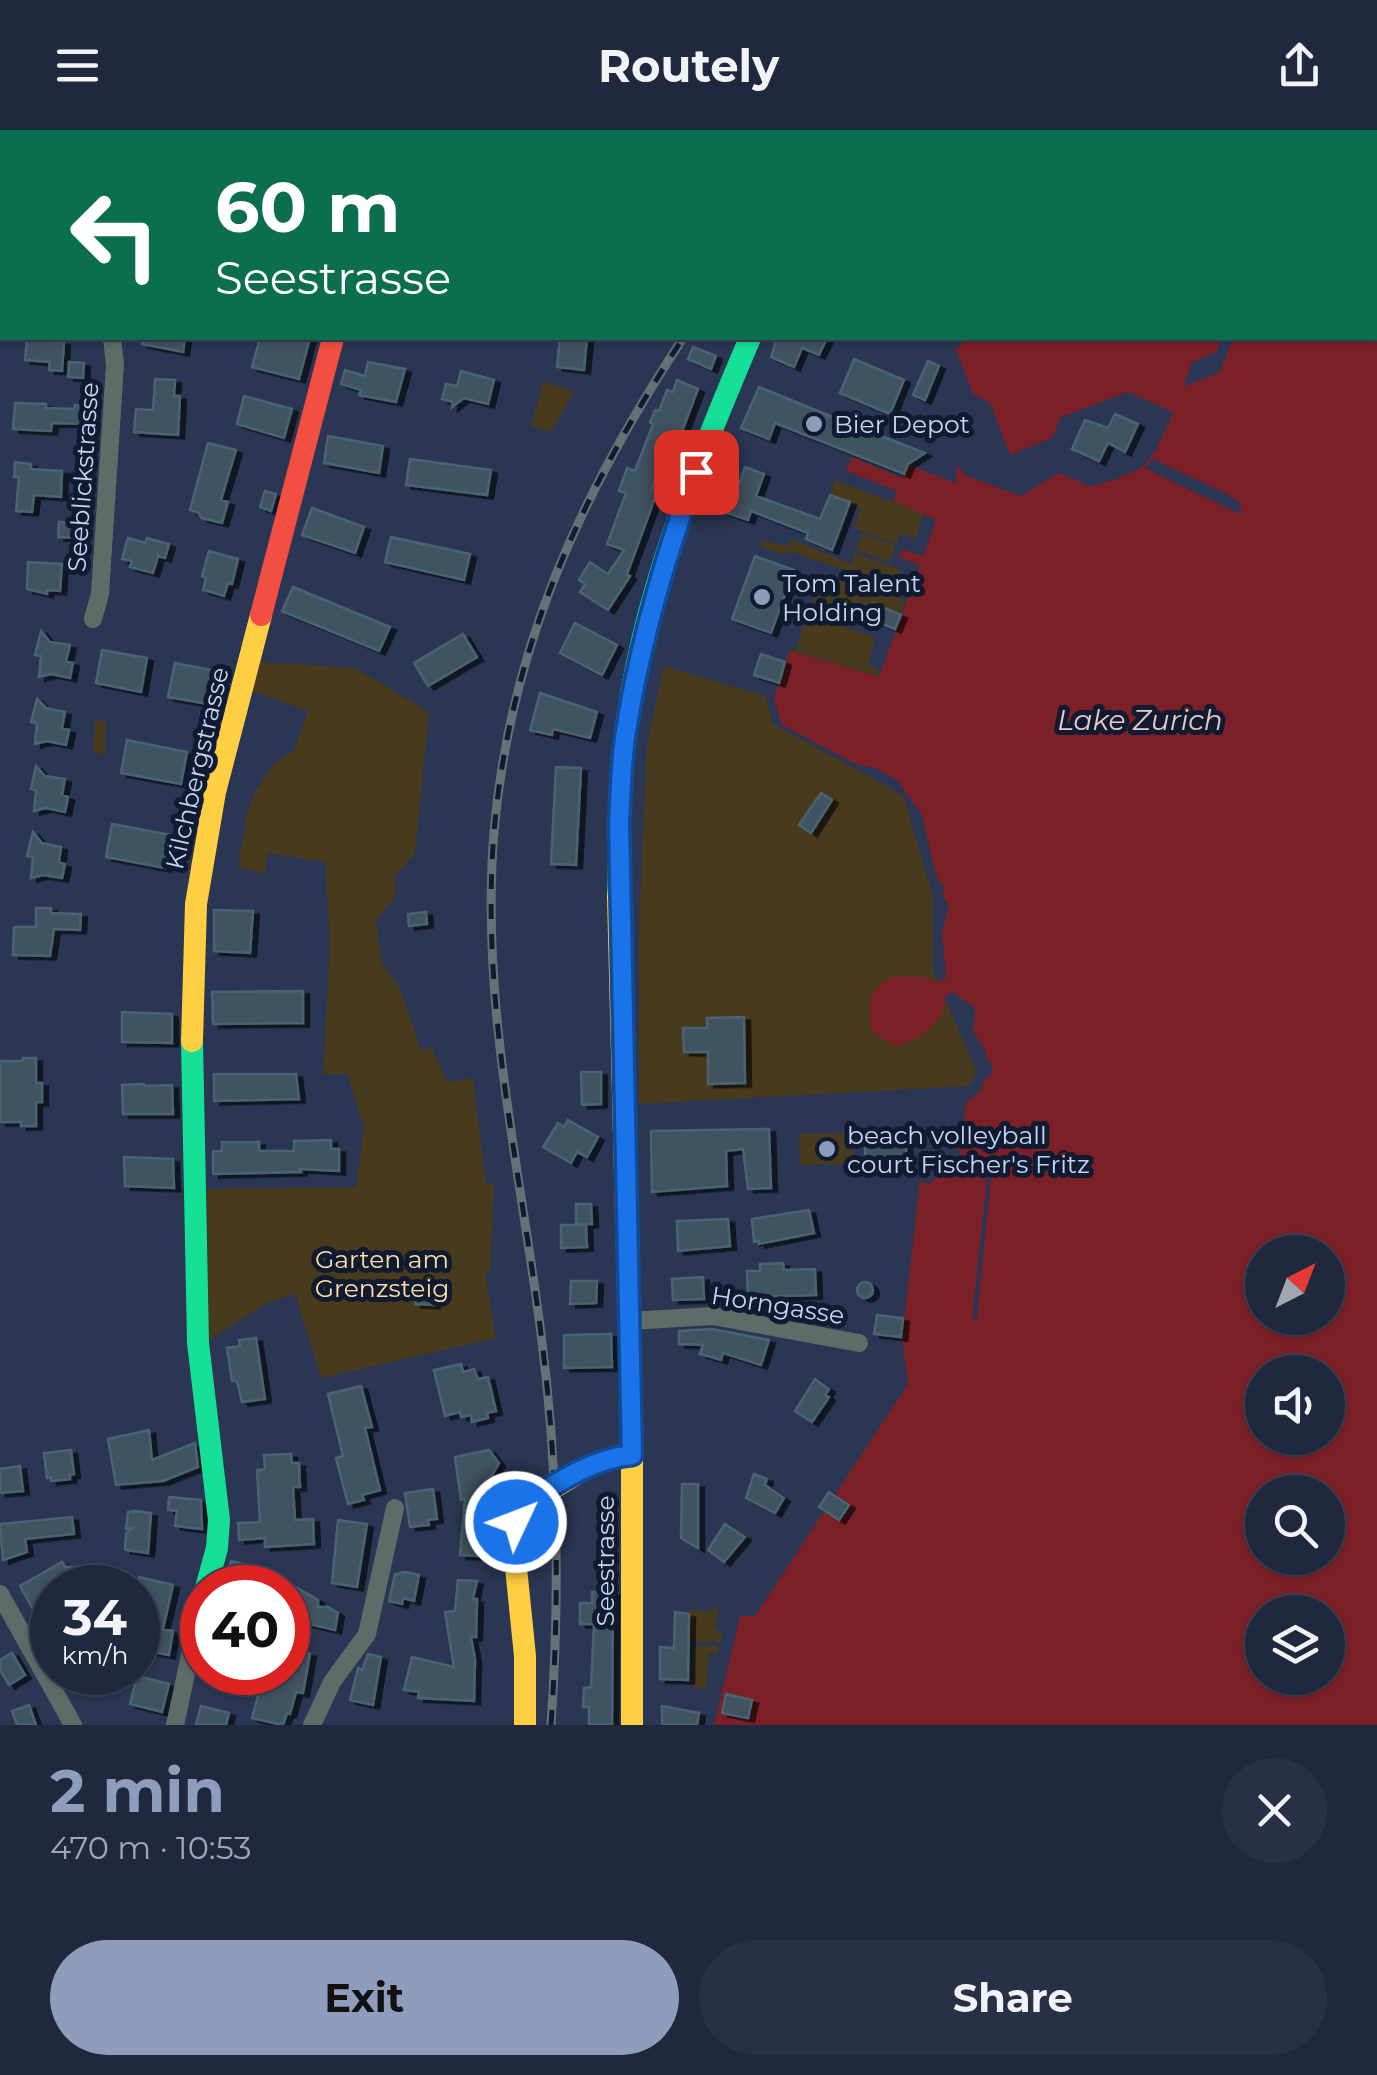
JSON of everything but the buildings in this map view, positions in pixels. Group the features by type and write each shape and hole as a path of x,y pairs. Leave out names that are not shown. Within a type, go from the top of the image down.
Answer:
{"street":[{"name":"Seeblickstrasse","path":"93,620 100,594 105,530 115,364 112,340"},
{"name":"Kilchbergstrasse","path":"212,1565 218,1503 198,1343 193,1156 194,953 200,872 215,792 332,340"},
{"name":"Seestrasse","path":"632,1725 630,1321 618,895 625,736 645,630 665,560 708,437 749,340"},
{"name":"Horngasse","path":"630,1321 713,1316 859,1344"},
{"path":"526,1725 525,1656 514,1548 516,1522 536,1499 583,1470 600,1461 632,1455"},
{"path":"312,1725 332,1682 367,1634 395,1508"},
{"path":"0,1594 73,1725"},
{"path":"175,1725 181,1695"}],"green space":[{"path":"543,381 574,392 551,432 531,426"},
{"path":"835,480 924,514 915,539 900,534 896,544 854,528 861,508 830,495"},
{"path":"862,534 896,546 890,562 856,550"},
{"path":"791,539 851,564 855,553 901,570 893,593 844,576 845,570 788,551 786,555 761,547 762,540 788,546"},
{"path":"823,574 905,600 901,615 873,603 870,609 865,607 880,622 875,632 810,608"},
{"path":"808,613 875,638 868,665 880,671 878,676 795,651"},
{"name":"Garten am Grenzsteig","path":"259,662 355,668 429,712 415,854 395,875 395,897 376,920 382,963 400,988 421,1050 432,1048 447,1082 473,1078 486,1184 494,1184 490,1272 485,1273 496,1338 321,1378 295,1294 267,1303 209,1340 207,1189 356,1187 364,1127 347,1074 323,1074 330,945 325,862 268,853 264,874 238,867 254,793 274,764 294,750 308,711 251,691"},
{"path":"664,666 765,696 773,724 903,795 933,896 933,971 977,1072 969,1086 639,1104 639,924 647,743"},
{"path":"95,720 106,721 105,755 93,752"},
{"name":"beach volleyball court Fischer's Fritz","path":"853,1133 854,1164 800,1165 799,1134"},
{"path":"711,1608 718,1609 715,1629 722,1631 720,1643 713,1639 709,1643 689,1641 689,1609 710,1612"},
{"path":"693,1646 719,1646 718,1653 709,1653 706,1690 692,1687"}],"water":[{"name":"Lake Zurich","path":"964,340 1377,340 1377,1725 714,1725 740,1616 755,1616 908,1384 902,1339 920,1180 929,1184 944,1170 957,1165 960,1152 950,1142 963,1127 966,1103 991,1076 993,1063 988,1062 973,1032 975,1008 952,992 945,997 936,1022 912,1040 894,1046 872,1031 871,998 882,983 902,976 937,982 946,978 942,932 949,906 942,895 945,889 936,876 922,815 897,780 875,768 855,764 781,724 774,698 790,650 879,677 920,565 899,557 903,549 923,556 936,520 893,501 897,491 846,471 852,457 902,478 908,465 956,483 957,465 965,475 1020,496 1059,473 1092,487 1146,464 1173,412 1128,392 1061,417 1052,438 1010,455 990,403 973,394 956,350"}],"pier":[{"path":"1222,340 1233,340 1219,373 1184,386 1192,362 1216,352"},
{"path":"1153,459 1227,494 1241,503 1240,514 1145,468"},
{"path":"955,1166 991,1177 977,1319 972,1319 987,1180 951,1169"}],"railway":[{"path":"551,1725 556,1627 551,1432 497,1021 492,958 494,832 516,698 557,573 613,454 682,340"}],"traffic: fast":[{"path":"618,896 623,756 644,633 673,533 749,340"},
{"path":"192,1041 198,1343 219,1520 212,1565"}],"traffic: slow":[{"path":"192,1041 196,904 215,792 261,615"},
{"path":"618,896 632,1455 632,1725"},
{"path":"525,1725 525,1656 514,1548 516,1523 536,1499 583,1470 600,1461 632,1455"}],"traffic: jam":[{"path":"261,615 332,340"}],"place":[{"name":"Bier Depot","path":"814,424"},
{"name":"Tom Talent Holding","path":"762,597"},
{"name":"beach volleyball court Fischer's Fritz","path":"827,1149"}],"route":[{"path":"516,1522 536,1499 583,1470 600,1461 632,1455 619,822 625,736 645,630 696,472"}]}
